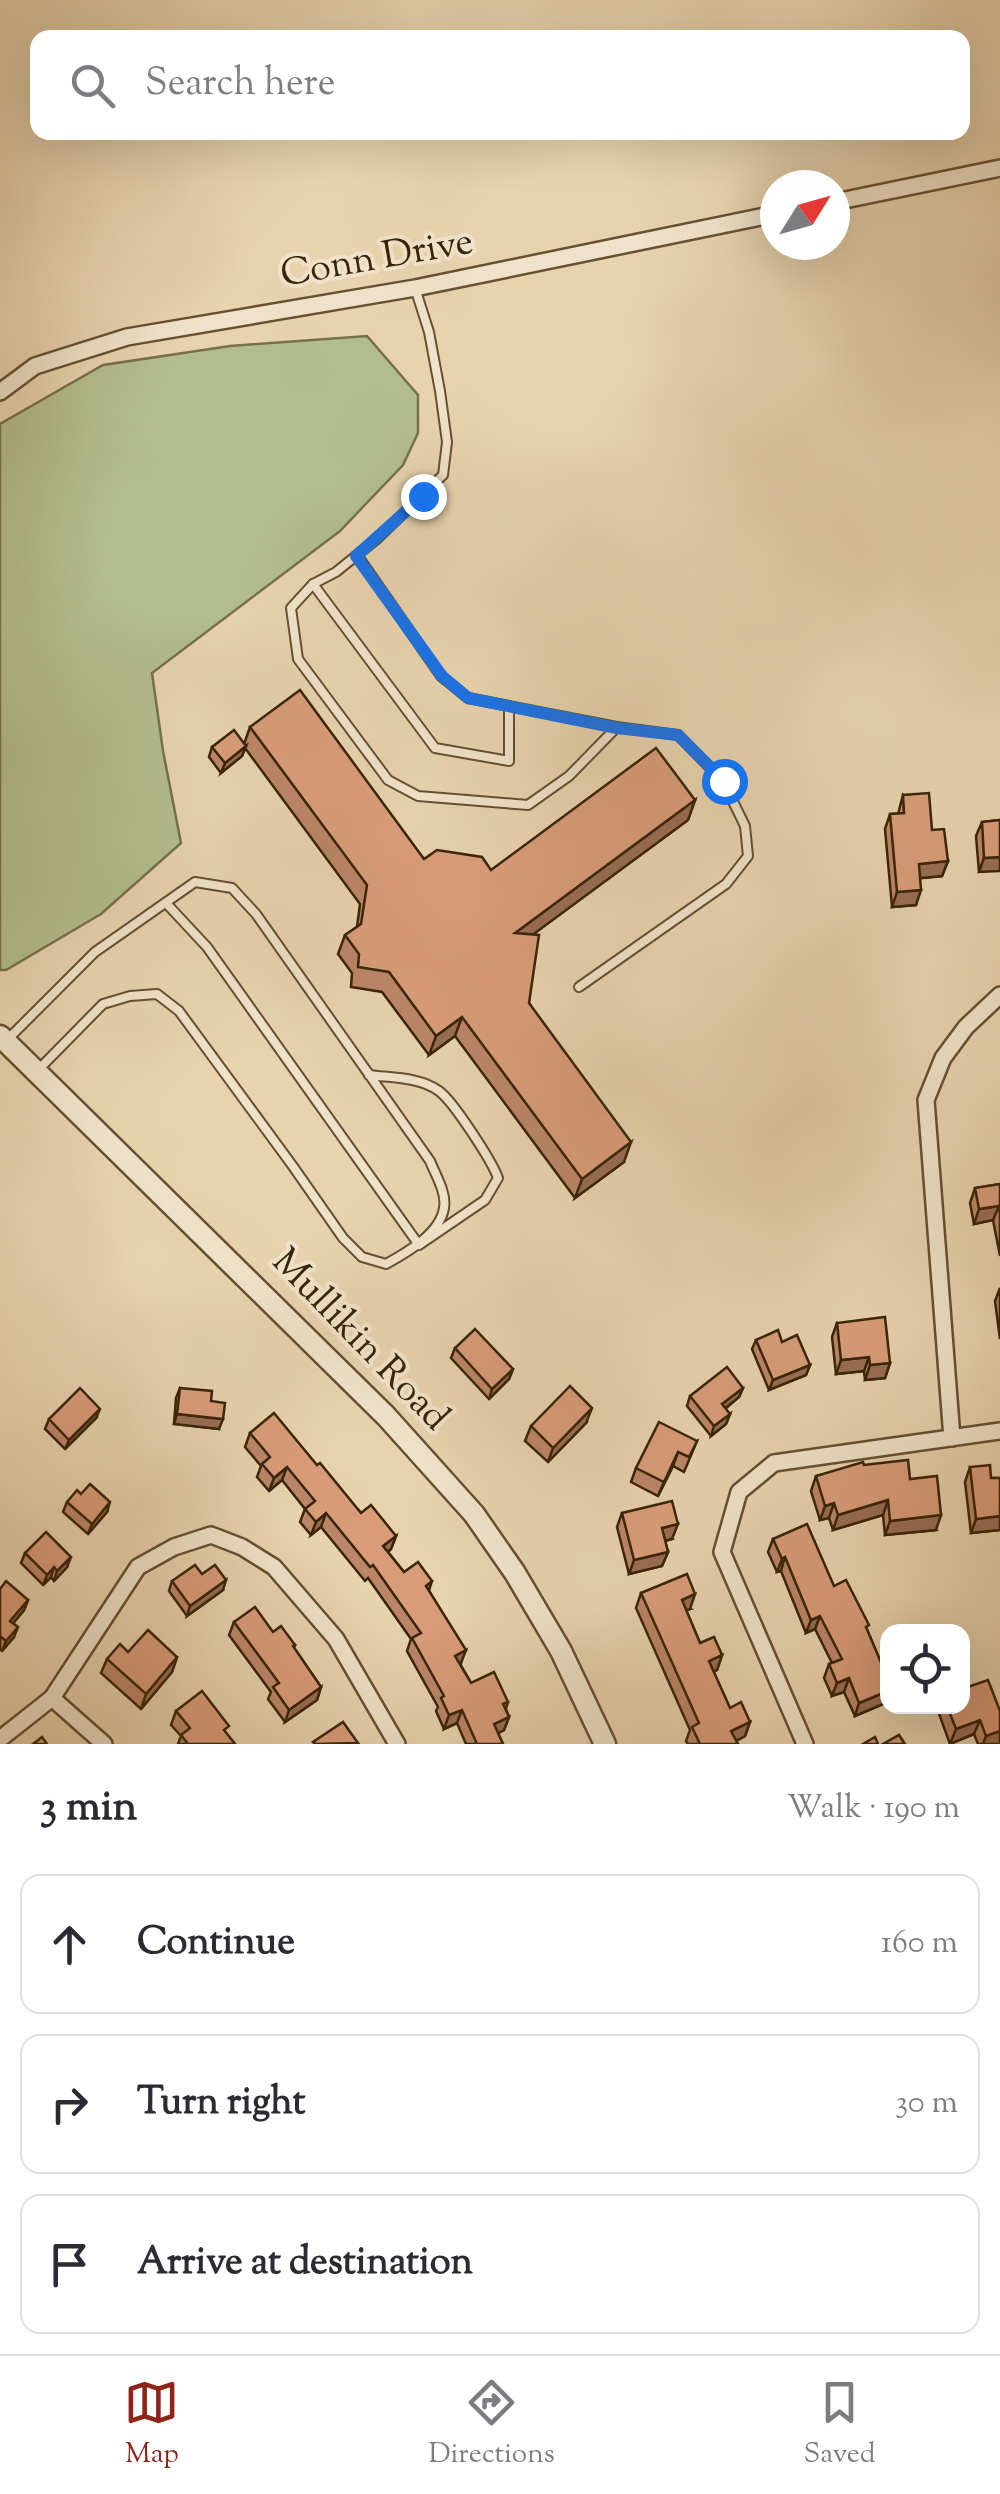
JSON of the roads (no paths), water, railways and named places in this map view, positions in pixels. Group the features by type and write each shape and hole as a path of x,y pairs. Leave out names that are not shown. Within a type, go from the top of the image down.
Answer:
{"street":[{"path":"850,199 1000,168"},
{"name":"Conn Drive","path":"0,392 34,366 126,337 415,288 760,217"},
{"path":"952,1438 926,1100 942,1058 966,1027 1000,995"},
{"name":"Mullikin Road","path":"3,1038 386,1416 474,1514 515,1573 560,1652 605,1744"},
{"path":"805,1744 722,1552 739,1492 774,1464 1000,1431"},
{"path":"0,1739 52,1698 138,1567 174,1547 212,1535 274,1566 336,1639 397,1744"},
{"path":"52,1698 104,1744"}],"lane":[{"path":"415,288 429,332 440,391 447,442 443,475 356,556 313,584 291,608 298,659 388,780 418,796 528,805 570,776 617,728"},
{"path":"356,556 442,676 468,698 617,728 678,735 724,781 744,826 748,856 726,884 578,987"},
{"path":"313,584 436,748 509,761 510,706"},
{"path":"3,1038 96,952 195,882 232,888 256,914 430,1161 445,1208 418,1246"},
{"path":"166,902 207,947 418,1246"},
{"path":"36,1073 103,1004 157,994 179,1011 342,1238 362,1257 386,1264 484,1200 498,1178 492,1162 442,1092 418,1082 368,1074"}]}
